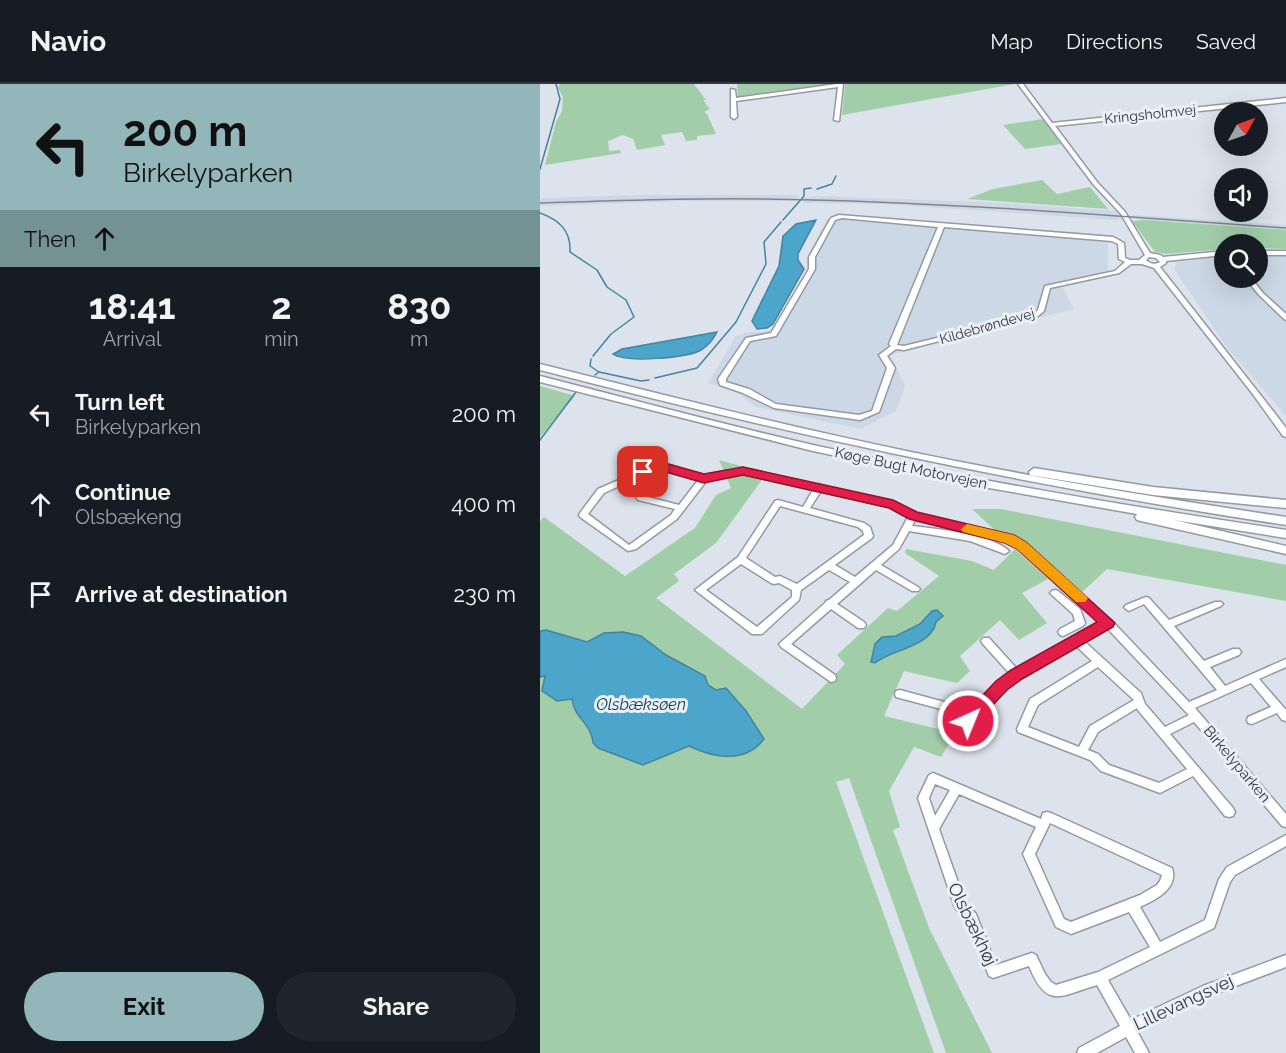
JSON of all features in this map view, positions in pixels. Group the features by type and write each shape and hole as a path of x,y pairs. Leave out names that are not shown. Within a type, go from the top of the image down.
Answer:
{"highway":[{"name":"Køge Bugt Motorvejen","path":"540,367 735,418 963,467 1119,495 1286,521"},
{"name":"Køge Bugt Motorvejen","path":"540,379 811,447 1100,504 1286,534"},
{"path":"963,467 1018,469 1153,491 1286,504"},
{"path":"1100,504 1157,522 1286,550"}],"street":[{"path":"1020,84 1095,183 1124,213 1148,255"},
{"path":"735,100 840,85 837,120"},
{"path":"733,90 734,117"},
{"name":"Kringsholmvej","path":"1051,124 1286,100"},
{"path":"942,225 893,344 895,347 883,355 891,368 875,412 860,418 774,406 746,391 723,383 722,379 748,339 774,335 812,270 812,257 834,219 841,216 1113,238 1121,243 1121,257 1129,262"},
{"path":"1268,252 1286,253"},
{"path":"1143,262 1143,257 1148,255 1155,255 1163,259 1214,254"},
{"path":"1163,259 1163,264 1156,266 1286,434"},
{"name":"Kildebrøndevej","path":"895,347 904,348 1036,315 1041,311 1047,287 1117,272 1129,262 1143,262 1156,266"},
{"path":"1256,288 1286,318"},
{"path":"658,465 704,478 674,517 633,547 628,548 583,515 601,491 658,465"},
{"name":"Birkelyparken","path":"704,478 743,471 819,487 893,505 913,516 1009,539 1022,546 1108,623 1188,706 1286,822"},
{"path":"627,479 641,498 681,508"},
{"path":"805,510 819,487"},
{"path":"778,503 805,510 861,525 869,532 869,536 797,588 795,598 759,631 755,631 700,590 741,559 778,503"},
{"path":"831,678 784,645 896,547 913,516"},
{"path":"907,528 992,545 1005,551"},
{"path":"741,559 774,581 780,579 797,588"},
{"path":"875,564 915,590"},
{"path":"829,566 855,581"},
{"path":"1055,593 1077,612 1080,623 1091,633"},
{"path":"1129,607 1146,600 1223,690"},
{"path":"830,603 861,625"},
{"path":"1167,625 1218,604"},
{"path":"1063,632 1080,623"},
{"path":"900,694 944,706 968,721 1002,686 1017,675 1108,623"},
{"path":"1077,640 1137,696 1139,702 1229,812"},
{"path":"986,641 1017,675"},
{"path":"1203,666 1236,652"},
{"path":"1098,662 1034,702 1022,729 1094,757 1105,768 1160,788 1195,770"},
{"path":"1188,706 1286,663"},
{"path":"1252,678 1286,717"},
{"path":"1082,752 1094,729 1139,702"},
{"path":"1252,720 1278,708"},
{"path":"1164,732 1196,716"},
{"name":"Olsbækhøj","path":"1041,824 933,778 923,798 960,905 972,918 993,972 1032,959 1043,984 1056,991 1100,978"},
{"path":"934,827 957,788"},
{"name":"Olsbækhøj","path":"1047,817 1168,872 1165,885 1159,891 1131,904 1071,928 1060,923 1029,854 1041,824 1047,817"},
{"path":"1142,1053 1100,978 1210,924 1225,879 1231,871 1286,840"},
{"path":"1131,904 1158,950"},
{"name":"Lillevangsvej","path":"1084,1053 1128,1028 1239,976 1286,961"}],"shaded area":[{"path":"634,195 795,195 800,197 792,201 686,201 540,206 540,200 543,198"},
{"path":"805,197 1006,203 1116,211 1123,218 1117,220 882,204 803,203"},
{"path":"837,214 1108,235 1108,277 1062,287 1074,309 890,355 905,386 896,411 860,429 756,407 735,391 708,383 736,336 751,332 774,331 809,269 806,260 827,219"},
{"path":"1129,216 1286,225 1286,230 1141,220"},
{"path":"1268,255 1286,256 1286,416 1228,349 1174,269 1177,262 1214,257 1214,288 1268,288"}],"green space":[{"path":"560,84 694,84 710,109 704,112 716,134 697,136 697,140 686,141 682,132 661,135 665,145 637,150 633,139 623,135 608,141 609,151 620,150 621,153 545,165 556,122 562,111 563,97 558,88"},
{"path":"737,84 838,84 738,98"},
{"path":"845,84 1015,84 842,115"},
{"path":"1043,119 1061,144 1025,149 1003,125"},
{"path":"1042,180 1057,194 1090,187 1108,209 967,199 993,189"},
{"path":"1132,221 1286,230 1286,249 1268,248 1268,234 1214,234 1214,250 1166,254 1155,252"},
{"path":"540,386 575,396 540,437"},
{"path":"719,460 767,473 716,543 674,574 679,581 656,598 802,709 845,664 837,655 888,608 897,611 939,576 905,553 906,549 972,561 994,570 1015,549 1048,579 1022,593 1047,623 1019,640 1000,620 960,656 970,671 957,683 904,671 884,716 955,733 941,757 914,747 889,791 900,827 893,830 929,928 992,1053 946,1053 849,778 836,782 934,1053 540,1053 540,521 544,517 625,576 695,528 716,495 731,488"},
{"path":"972,509 1001,509 1286,565 1286,601 1107,569 1081,593 1036,551 1015,539 999,534"}],"water":[{"path":"816,220 798,254 798,260 804,269 773,324 767,328 757,329 752,321 779,266 783,236 796,224"},
{"path":"717,332 704,348 694,353 643,359 620,357 613,354 622,349"},
{"path":"937,610 943,616 936,622 927,637 875,663 871,662 875,644 882,637 896,636 920,624 932,611"},
{"name":"Olsbæksøen","path":"546,630 587,642 604,633 623,632 641,636 666,655 705,676 708,685 716,690 726,688 746,711 764,739 756,747 739,755 719,756 689,746 643,765 598,748 593,743 590,731 573,706 572,699 557,701 542,691 545,676 540,677 540,631"}],"waterway":[{"path":"540,169 560,99 556,84"},
{"path":"817,189 832,184 836,176"},
{"path":"783,220 804,196 804,189 811,188"},
{"path":"540,213 553,219 562,227 570,244 570,252 597,270 607,287 626,300 634,317 611,334 593,356"},
{"path":"655,378 697,368 736,322 766,264 764,242 781,222"},
{"path":"591,359 590,366 599,372"},
{"path":"595,375 599,372"},
{"path":"599,372 641,381 649,380"},
{"path":"540,440 576,392"}],"railway":[{"path":"540,203 711,199 872,202 1050,211 1286,228"}],"slow traffic":[{"path":"967,529 1009,539 1022,546 1081,598"}],"route":[{"path":"643,472 658,465 704,478 743,471 893,505 913,516 1009,539 1022,546 1108,623 1017,675 1002,686 968,721"}]}
